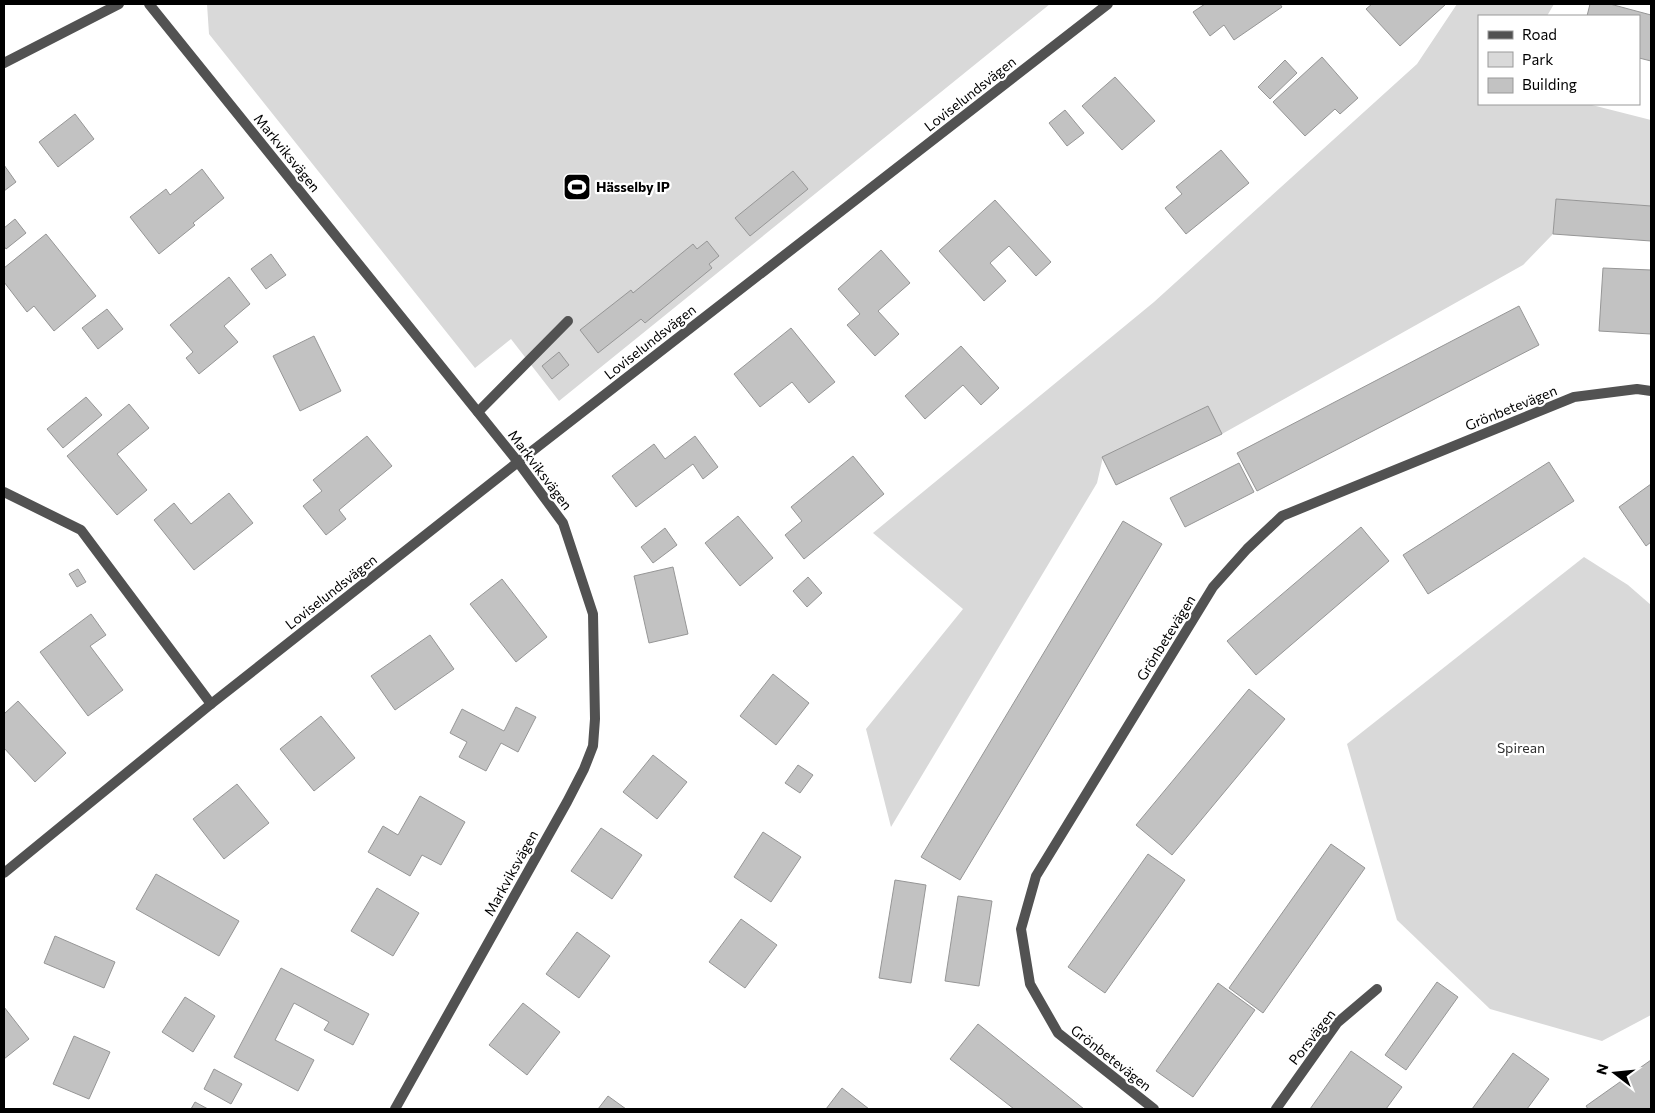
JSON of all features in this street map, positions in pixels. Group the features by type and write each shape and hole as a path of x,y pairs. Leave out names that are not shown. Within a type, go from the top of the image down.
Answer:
{"street":[{"path":"4,63 119,4"},
{"name":"Markviksvägen","path":"149,4 518,462 563,523 593,614 595,719 592,746 584,769 395,1109"},
{"name":"Loviselundsvägen","path":"4,873 211,704 518,462 1108,4"},
{"path":"478,412 568,321"},
{"name":"Grönbetevägen","path":"1154,1109 1058,1033 1030,984 1021,929 1036,876 1213,587 1247,549 1282,516 1574,397 1637,389 1651,391"},
{"path":"4,492 81,530 211,704"},
{"name":"Porsvägen","path":"1276,1109 1337,1023 1377,989"}],"green space":[{"name":"Hässelby IP","path":"207,4 1050,4 559,401 511,339 475,368 209,34"},
{"path":"1457,4 1554,4 1548,15 1478,15 1478,105 1592,105 1651,120 1651,206 1556,199 1553,234 1523,265 1222,434 1103,457 1097,483 891,827 866,729 963,609 873,533 1154,302 1417,64"},
{"name":"Spirean","path":"1584,557 1628,585 1651,605 1651,1015 1602,1041 1490,1009 1397,920 1347,744"}],"building":[{"path":"1205,4 1280,4 1282,7 1234,40 1224,25 1210,36 1193,12"},
{"path":"1372,4 1446,4 1400,46 1366,9"},
{"path":"1590,4 1610,4 1651,15 1651,61 1640,58 1640,15 1587,15"},
{"path":"1322,57 1358,98 1340,114 1335,109 1305,136 1273,102"},
{"path":"1285,60 1297,73 1270,99 1258,87"},
{"path":"1115,77 1155,121 1122,150 1082,106"},
{"path":"1065,110 1084,133 1067,146 1049,123"},
{"path":"75,114 94,139 58,167 39,142"},
{"path":"1221,150 1249,183 1186,234 1165,208 1182,194 1176,187"},
{"path":"4,165 16,182 4,191"},
{"path":"202,169 224,198 193,223 195,225 159,254 130,217 166,189 170,195"},
{"path":"793,171 808,189 750,236 735,218"},
{"path":"1556,199 1651,206 1651,241 1553,234"},
{"path":"995,200 1051,262 1036,276 1009,246 990,263 1006,281 984,301 939,251"},
{"path":"15,219 26,233 6,249 4,246 4,228"},
{"path":"46,234 96,296 54,331 34,306 27,312 4,282 4,268"},
{"path":"707,241 719,256 709,264 712,268 645,323 641,319 598,353 580,330 631,290 633,293 693,244 697,249"},
{"path":"881,250 910,283 878,311 899,334 875,356 847,325 860,314 838,289"},
{"path":"271,254 286,275 266,289 251,269"},
{"path":"1603,268 1651,270 1651,334 1599,331"},
{"path":"229,277 250,304 224,326 238,342 199,374 186,358 193,352 170,325"},
{"path":"1519,306 1539,345 1257,491 1237,453"},
{"path":"107,309 123,329 98,349 82,328"},
{"path":"791,328 835,382 809,403 792,382 760,407 734,374"},
{"path":"314,336 341,391 300,411 273,356"},
{"path":"961,346 999,388 981,405 963,385 925,419 905,396"},
{"path":"559,352 569,365 552,379 542,366"},
{"path":"86,397 102,415 63,448 47,429"},
{"path":"129,404 149,428 117,454 147,490 117,515 67,456"},
{"path":"1208,406 1222,434 1116,485 1102,457"},
{"path":"367,436 392,466 339,510 346,519 326,535 303,506 322,491 313,480"},
{"path":"695,436 718,467 703,479 693,464 636,507 612,476 654,444 665,459"},
{"path":"853,456 884,494 804,559 785,535 802,521 791,507"},
{"path":"1549,462 1574,501 1428,594 1403,555"},
{"path":"1239,463 1254,492 1185,527 1170,498"},
{"path":"1651,484 1651,542 1646,546 1619,507"},
{"path":"229,493 253,523 194,570 154,520 174,503 191,524"},
{"path":"738,516 773,558 740,586 705,543"},
{"path":"1123,521 1162,544 960,880 921,857"},
{"path":"1361,527 1389,561 1256,675 1227,641"},
{"path":"665,528 677,545 653,563 641,547"},
{"path":"673,567 688,634 649,643 634,576"},
{"path":"78,569 86,582 77,587 69,574"},
{"path":"808,577 822,593 807,607 793,591"},
{"path":"502,579 547,637 516,662 470,604"},
{"path":"91,614 106,635 90,646 123,690 88,716 40,652"},
{"path":"430,635 454,669 395,710 371,676"},
{"path":"773,674 809,703 776,745 740,716"},
{"path":"1249,689 1285,719 1172,855 1136,825"},
{"path":"18,701 66,753 35,782 4,748 4,714"},
{"path":"516,707 536,717 518,752 501,743 486,771 459,757 467,742 450,733 462,709 504,731"},
{"path":"321,716 355,758 314,791 280,749"},
{"path":"653,755 687,782 657,819 623,792"},
{"path":"798,765 813,775 800,793 785,783"},
{"path":"237,784 269,823 224,859 193,819"},
{"path":"420,796 465,822 441,865 422,855 410,876 368,852 383,826 398,835"},
{"path":"601,828 642,855 612,899 571,871"},
{"path":"763,832 801,857 771,902 734,877"},
{"path":"1331,844 1365,868 1263,1013 1229,988"},
{"path":"1148,854 1185,880 1105,993 1068,967"},
{"path":"156,874 239,921 219,956 136,909"},
{"path":"895,880 926,885 911,983 879,978"},
{"path":"377,888 419,913 393,956 351,931"},
{"path":"958,896 992,901 979,986 945,981"},
{"path":"741,919 777,945 745,988 709,962"},
{"path":"577,932 610,956 579,998 546,974"},
{"path":"55,936 115,962 104,988 44,963"},
{"path":"281,968 369,1014 353,1045 324,1030 329,1022 294,1003 275,1040 314,1060 298,1091 234,1057"},
{"path":"1437,982 1458,997 1406,1070 1385,1055"},
{"path":"1218,983 1255,1010 1193,1097 1156,1071"},
{"path":"185,997 215,1016 193,1052 162,1032"},
{"path":"523,1003 560,1032 527,1075 489,1045"},
{"path":"4,1007 29,1039 4,1059"},
{"path":"978,1024 1084,1109 1014,1109 950,1059"},
{"path":"74,1036 110,1052 89,1099 53,1084"},
{"path":"1351,1051 1402,1087 1386,1109 1310,1109"},
{"path":"1513,1053 1549,1079 1527,1109 1472,1109"},
{"path":"1651,1060 1651,1109 1588,1109 1586,1106"},
{"path":"214,1069 242,1084 231,1104 204,1089"},
{"path":"842,1088 869,1109 826,1109"},
{"path":"608,1096 626,1109 598,1109"},
{"path":"195,1102 208,1109 191,1109"}],"place":[{"name":"Hässelby IP","path":"577,187"}]}
